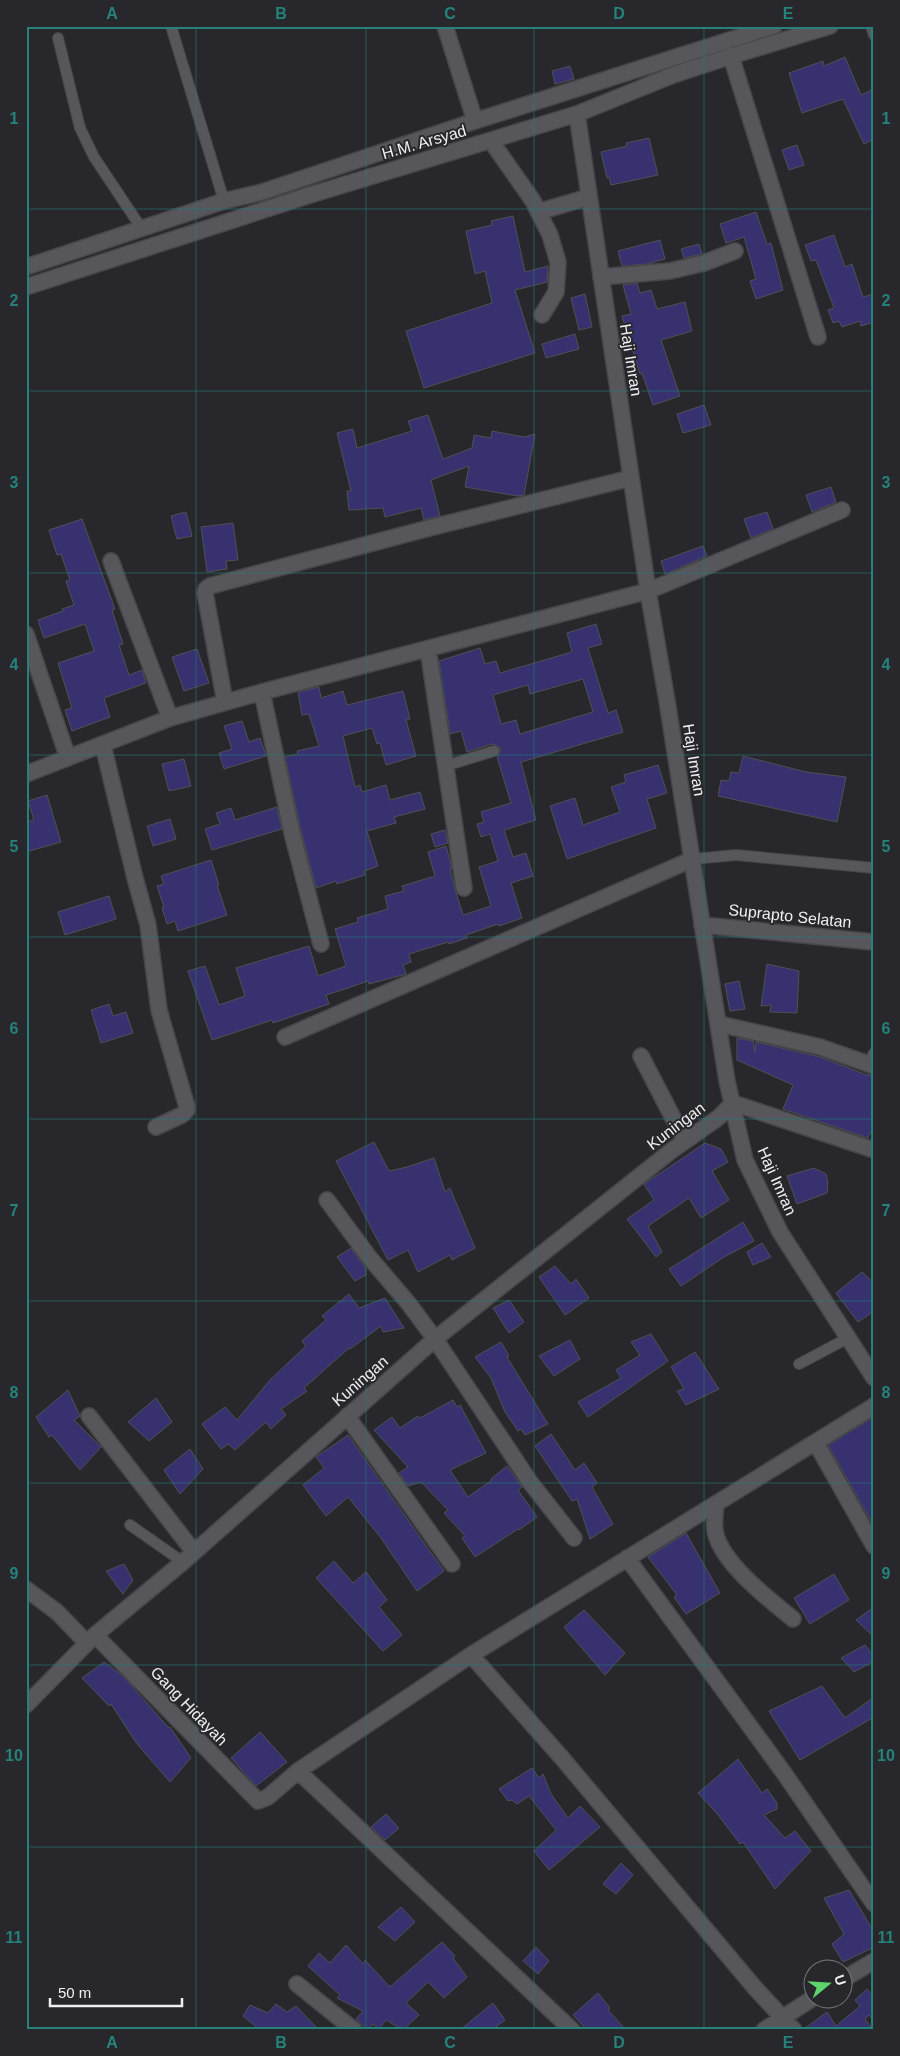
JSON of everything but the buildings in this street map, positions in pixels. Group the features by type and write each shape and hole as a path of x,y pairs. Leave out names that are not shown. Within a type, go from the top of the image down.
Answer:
{"street":[{"path":"445,26 475,120"},
{"name":"H.M. Arsyad","path":"26,266 224,201 262,192 475,120 774,26"},
{"name":"H.M. Arsyad","path":"26,287 310,194 577,114 673,75 830,26"},
{"path":"731,56 818,337"},
{"name":"Haji Imran","path":"577,114 648,591 728,1082 745,1160 780,1232 874,1378"},
{"path":"491,141 533,201 550,235 558,262 556,292 542,315"},
{"path":"303,177 310,194"},
{"path":"538,212 589,197"},
{"path":"601,277 670,271 704,263 735,252"},
{"path":"225,702 205,593 206,589 210,586 433,527 631,478"},
{"path":"26,774 170,718 262,692 648,591 842,510"},
{"path":"111,561 170,718"},
{"path":"26,634 68,758"},
{"path":"428,649 464,888"},
{"path":"262,692 292,833 321,944"},
{"path":"103,745 148,925 159,1010 187,1110 182,1115 156,1127"},
{"path":"284,1037 692,859"},
{"name":"Suprapto Selatan","path":"702,925 874,942"},
{"path":"719,1024 872,1061"},
{"path":"641,1056 684,1141"},
{"path":"733,1103 874,1150"},
{"name":"Kuningan","path":"26,1705 91,1639 189,1557 435,1340 684,1141 718,1118 733,1103"},
{"path":"327,1200 369,1257 403,1297 435,1340 530,1482 574,1538"},
{"path":"572,2030 298,1771 471,1656 874,1406"},
{"path":"89,1416 189,1557"},
{"path":"347,1416 452,1564"},
{"path":"816,1443 874,1546"},
{"path":"716,1504 714,1526 716,1535 727,1556 758,1590 793,1618"},
{"path":"627,1558 784,1773 874,1904"},
{"name":"Gang Hidayah","path":"26,1588 91,1639 258,1801 268,1797 298,1771"},
{"path":"471,1656 562,1758 755,1988 784,2017 794,2030"},
{"path":"852,1974 874,1961"},
{"path":"297,1984 354,2030"},
{"path":"764,2030 802,2005"}],"lane":[{"path":"171,26 224,201"},
{"path":"871,26 874,35"},
{"path":"58,38 84,135 94,157 142,229"},
{"path":"445,766 494,750"},
{"path":"692,859 736,855 873,865"},
{"path":"799,1364 848,1338"},
{"path":"130,1525 189,1557"}]}
